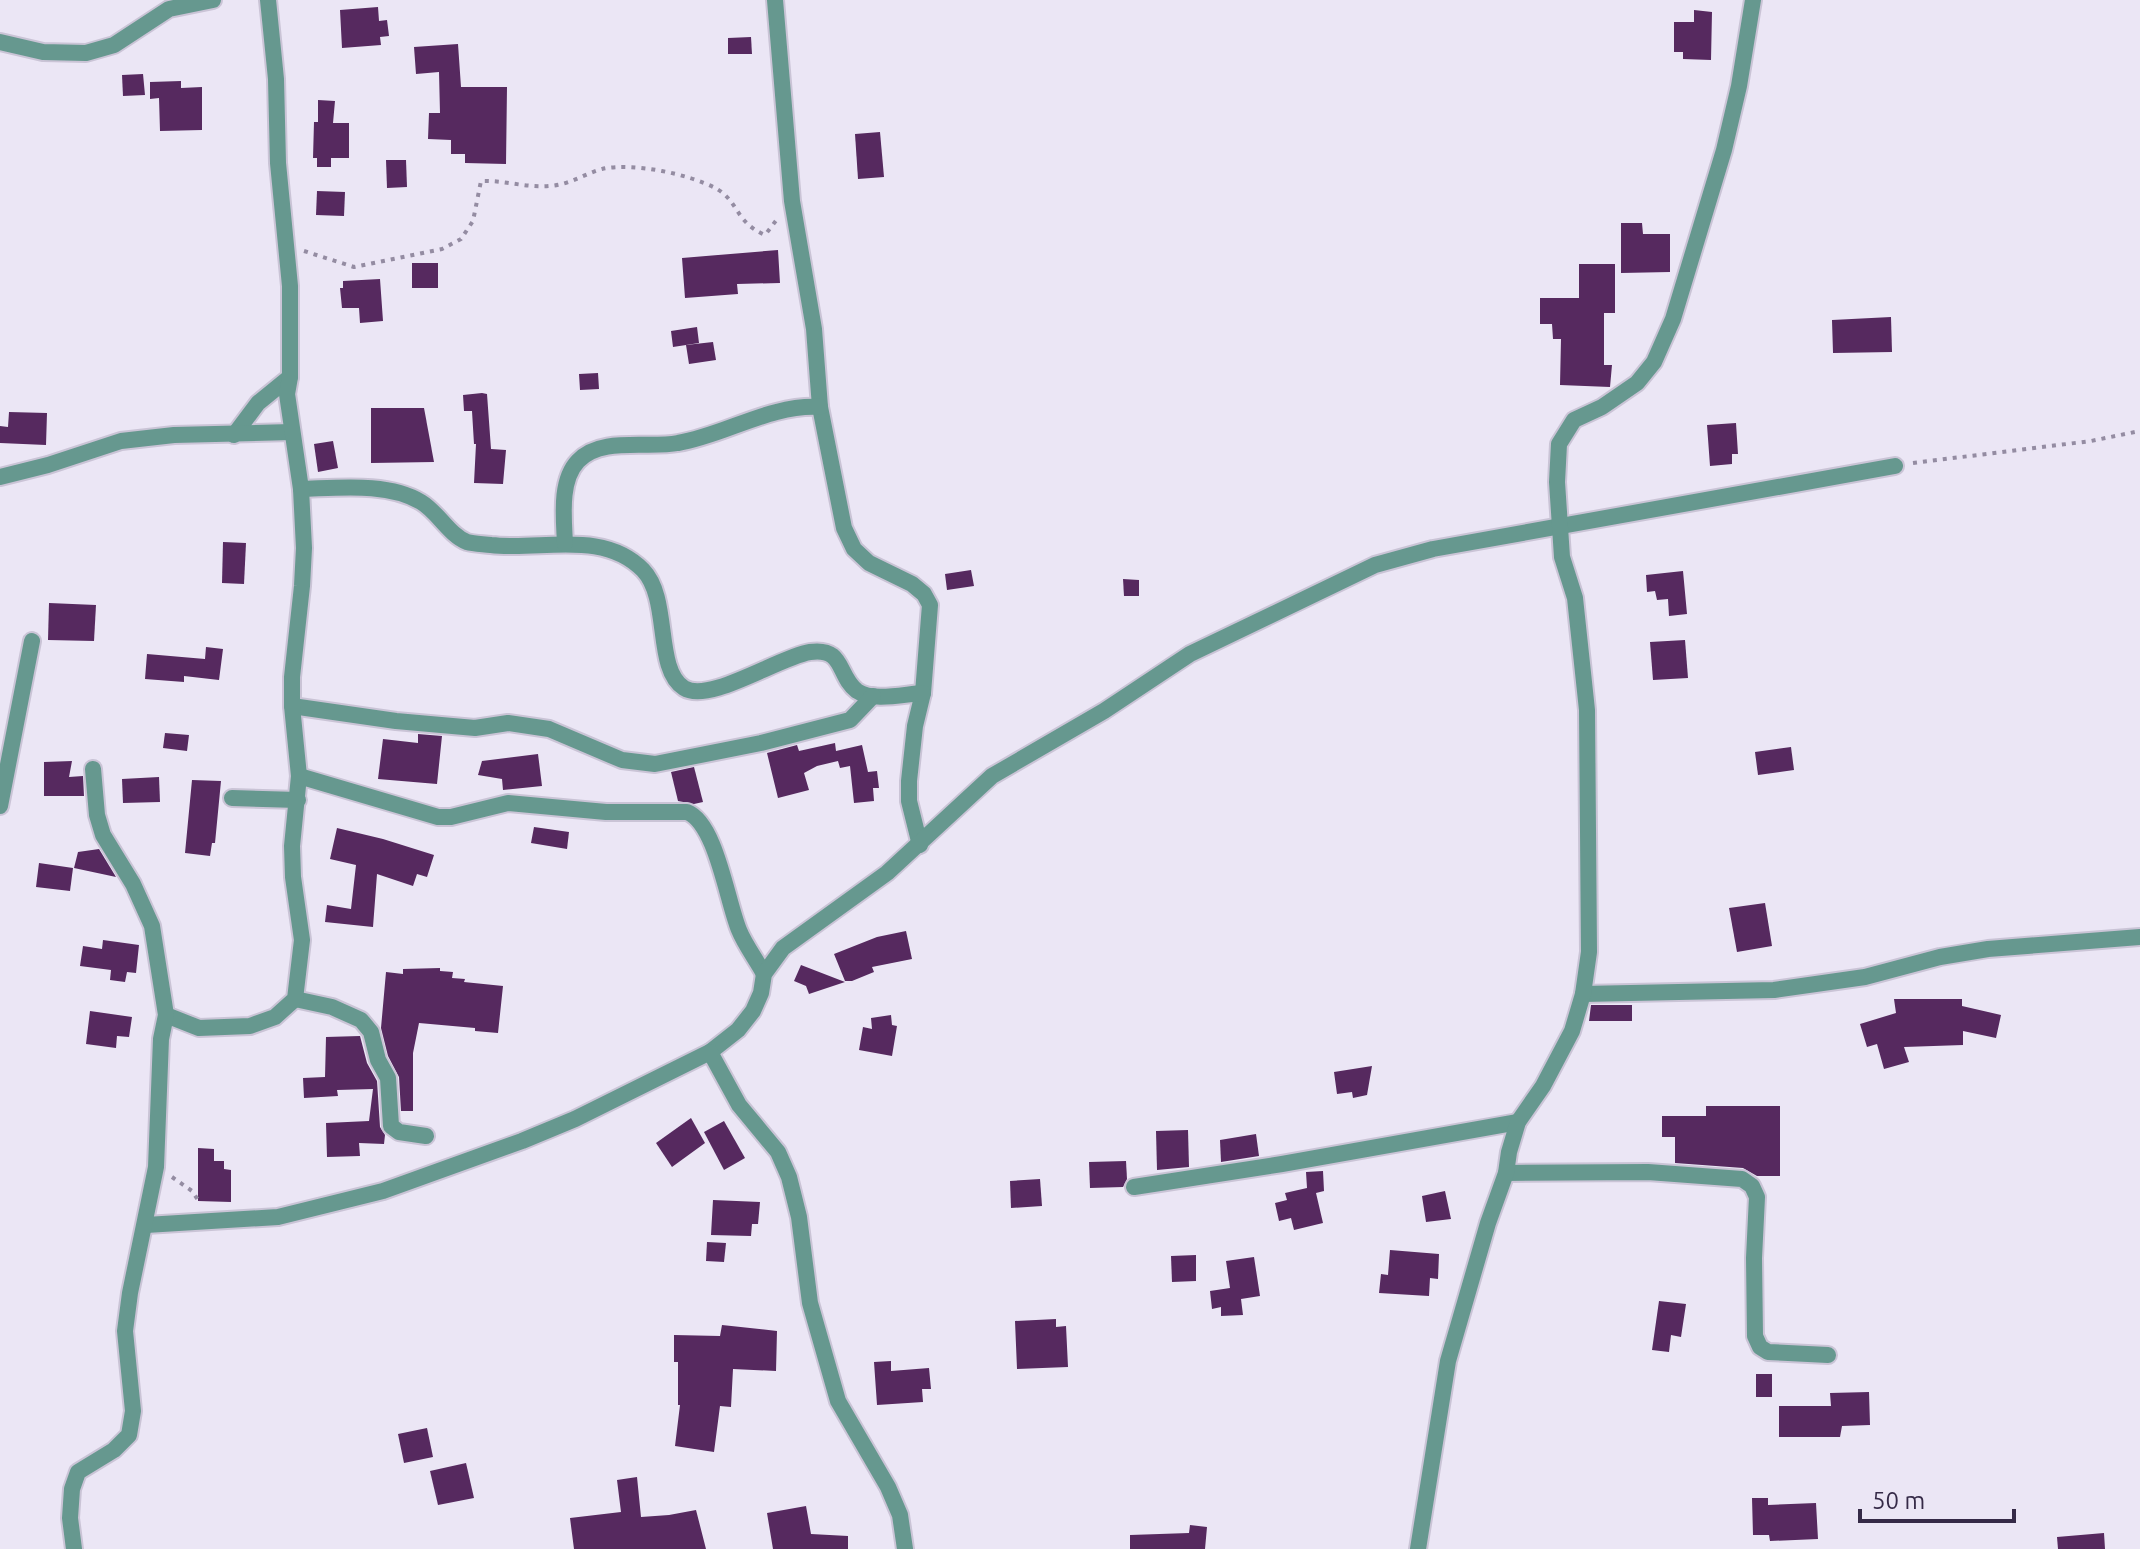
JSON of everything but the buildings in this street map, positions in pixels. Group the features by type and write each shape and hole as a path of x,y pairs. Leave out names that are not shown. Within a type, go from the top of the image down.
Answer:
{"street":[{"path":"0,42 43,52 86,53 114,45 169,9 213,0"},
{"path":"166,1015 199,1028 250,1026 275,1017 295,999 302,940 292,846 299,776 292,677 302,586 301,489 287,394 290,377 290,286 278,163 276,79 268,0"},
{"path":"775,0 792,201 814,329 820,407 844,528 854,549 869,563 912,584 924,594 930,605 923,693 915,726 909,801 920,845"},
{"path":"1418,1549 1448,1361 1488,1223 1506,1173 1518,1122 1543,1086 1572,1031 1583,994 1589,952 1587,710 1575,598 1562,557 1557,482 1559,444 1574,420 1602,407 1637,383 1654,362 1673,319 1724,150 1739,86 1753,0"},
{"path":"234,435 258,403 290,377"},
{"path":"565,544 564,503 569,479 576,462 591,450 679,443 784,409 820,407"},
{"path":"0,477 121,441 174,435 292,432"},
{"path":"146,1225 278,1217 383,1191 575,1119 710,1052 738,1030 753,1011 761,993 764,974 783,948 887,873 992,776 1104,711 1190,654 1375,565 1433,549 1895,466"},
{"path":"301,489 344,488 401,494 427,506 468,542 500,546 565,544 602,547 623,555 644,571 658,594 665,650 672,674 683,688 714,690 792,655 814,651 827,653 839,660 849,682 858,692 873,696 923,693"},
{"path":"0,806 32,641"},
{"path":"292,706 396,721 475,728 508,723 549,729 622,760 655,764 761,743 850,720 873,696"},
{"path":"74,1549 70,1518 72,1489 78,1472 114,1450 129,1435 133,1411 125,1331 156,1167 161,1039 166,1015 152,926 133,884 103,835 97,815 93,769"},
{"path":"299,776 438,817 451,817 508,803 606,812 687,812 697,815 708,834 739,931 764,974"},
{"path":"232,798 298,800"},
{"path":"1583,994 1774,990 1865,977 1940,957 1988,949 2140,937"},
{"path":"295,999 332,1007 361,1020 371,1032 378,1060 388,1078 391,1126 399,1132 426,1136"},
{"path":"710,1052 739,1105 778,1152 789,1177 799,1217 810,1303 838,1401 888,1487 900,1515 905,1549"},
{"path":"1134,1187 1518,1122"},
{"path":"1506,1173 1648,1172 1742,1179 1752,1186 1757,1197 1755,1336 1760,1347 1768,1352 1828,1355"}],"path":[{"path":"286,245 354,267 442,249 461,239 473,221 481,181 550,186 579,180 600,170 628,166 652,169 716,189 729,199 749,228 765,235 792,201"},
{"path":"1895,466 2091,441 2140,431"},
{"path":"156,1167 192,1191 211,1223"}]}
